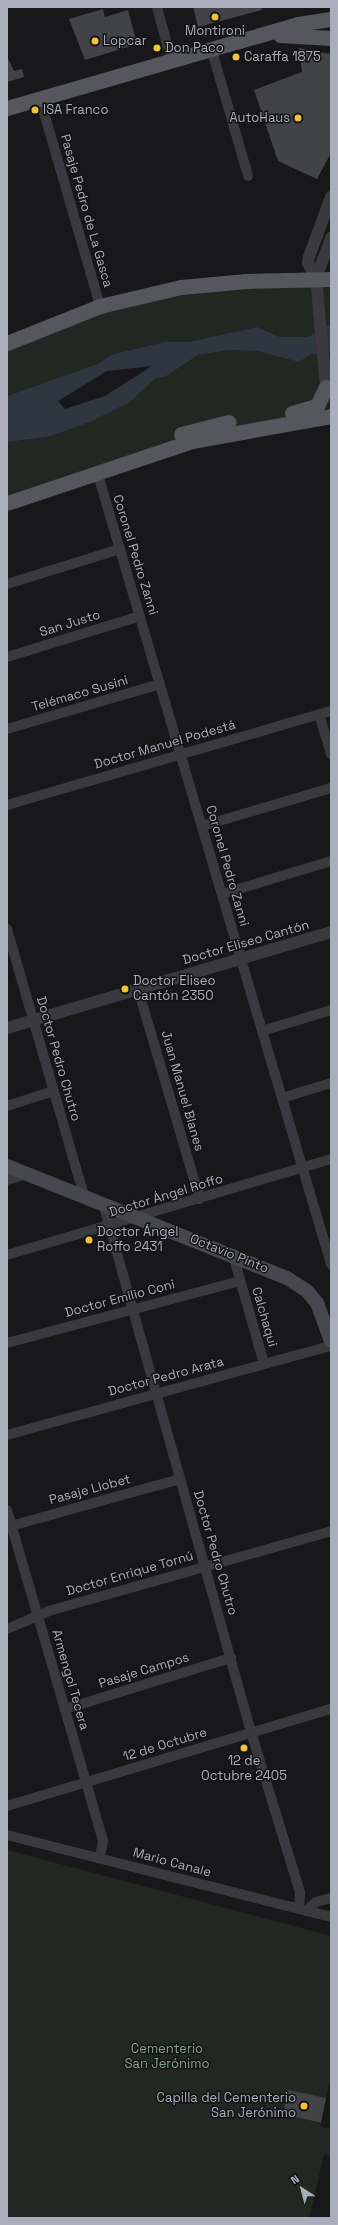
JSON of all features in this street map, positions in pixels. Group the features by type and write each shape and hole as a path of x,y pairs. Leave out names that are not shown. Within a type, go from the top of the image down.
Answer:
{"main road":[{"path":"7,108 172,63 271,34 298,24 331,19"},
{"path":"271,34 331,38"},
{"path":"7,343 100,306 180,287 321,283"},
{"path":"73,482 87,468 203,427 310,410 317,406 327,391"},
{"path":"7,503 98,475 192,441 331,416"},
{"name":"Octavio Pinto","path":"7,1166 103,1203 287,1278 307,1291 323,1314 331,1342"}],"street":[{"path":"157,7 172,63"},
{"path":"212,51 248,176"},
{"name":"Pasaje Pedro de La Gasca","path":"40,99 100,306"},
{"path":"321,283 308,263 331,197"},
{"path":"327,391 321,283 331,238"},
{"name":"Coronel Pedro Zanni","path":"98,475 330,1258"},
{"path":"7,584 120,549"},
{"name":"San Justo","path":"7,657 140,616"},
{"name":"Telémaco Susini","path":"7,728 160,684"},
{"name":"Doctor Manuel Podestá","path":"7,805 331,711"},
{"path":"319,714 331,754"},
{"path":"202,826 331,788"},
{"path":"222,894 331,861"},
{"name":"Doctor Pedro Chutro","path":"7,929 84,1196"},
{"name":"Doctor Eliseo Cantón","path":"7,1028 331,932"},
{"name":"Juan Manuel Blanes","path":"138,989 200,1199"},
{"path":"262,1031 331,1010"},
{"path":"282,1098 331,1083"},
{"path":"7,1106 54,1092"},
{"name":"Doctor Ángel Roffo","path":"7,1255 140,1218 331,1159"},
{"path":"7,1180 28,1174"},
{"name":"Doctor Pedro Chutro","path":"103,1203 251,1732 300,1892 302,1910"},
{"name":"Calchaqui","path":"233,1255 264,1364"},
{"name":"Doctor Emilio Coni","path":"7,1343 132,1308 240,1281"},
{"name":"Doctor Pedro Arata","path":"7,1435 331,1346"},
{"name":"Pasaje Llobet","path":"9,1526 180,1479"},
{"name":"Armengol Tecera","path":"7,1510 9,1526 38,1616 103,1842 100,1858"},
{"name":"Doctor Enrique Tornú","path":"7,1629 38,1616 205,1566 331,1531"},
{"name":"Pasaje Campos","path":"65,1709 231,1658"},
{"name":"12 de Octubre","path":"7,1806 331,1709"},
{"name":"Mario Canale","path":"7,1835 331,1917"},
{"path":"302,1910 316,1902 331,1898"}],"green space":[{"path":"331,279 331,324 308,337 280,337 257,327 188,342 163,342 113,354 97,364 7,396 7,343 145,294"},
{"path":"229,350 257,351 299,362 310,355 331,351 331,416 220,434 7,503 7,442 48,437 90,422 130,402 156,378 165,377 198,355"},
{"name":"Cementerio San Jerónimo","path":"7,1850 331,1936 331,2076 320,2126 331,2129 331,2156 324,2155 309,2218 7,2218"}],"shaded area":[{"path":"331,324 331,351 310,355 299,362 257,351 229,350 198,355 165,377 156,378 130,402 90,422 48,437 7,442 7,396 97,364 113,354 164,342 188,342 257,327 280,337 308,337","holes":["152,366 105,396 65,409 58,401 107,371"]}],"building":[{"name":"Montironi","path":"193,7 261,7 262,10 198,27"},
{"name":"Lopcar","path":"103,9 105,17 128,10 137,44 85,60 69,19"},
{"name":"AutoHaus","path":"299,48 331,54 331,153 317,179 278,161 254,90 302,72"},
{"path":"7,56 14,71 22,69 24,77 7,82"},
{"name":"Capilla del Cementerio San Jerónimo","path":"288,2090 326,2098 321,2123 283,2114"}],"place":[{"name":"Montironi","path":"215,17"},
{"name":"Lopcar","path":"95,41"},
{"name":"Don Paco","path":"157,48"},
{"name":"Caraffa 1875","path":"236,57"},
{"name":"ISA Franco","path":"35,110"},
{"name":"AutoHaus","path":"298,118"},
{"name":"Doctor Eliseo Cantón 2350","path":"125,989"},
{"name":"Doctor Ángel Roffo 2431","path":"89,1240"},
{"name":"12 de Octubre 2405","path":"244,1748"},
{"name":"Capilla del Cementerio San Jerónimo","path":"304,2106"}]}
